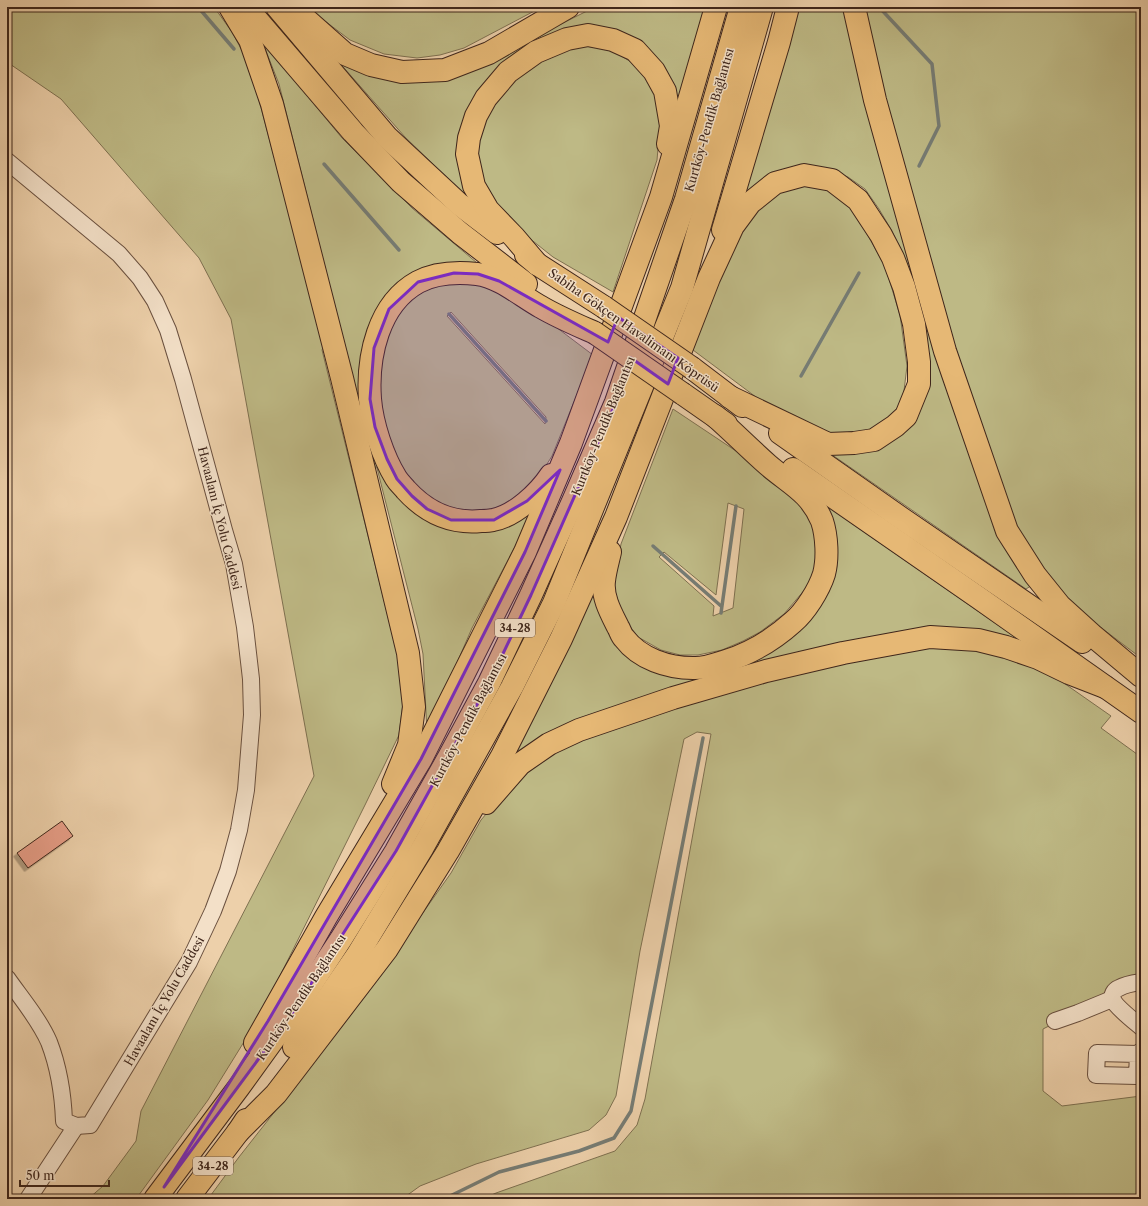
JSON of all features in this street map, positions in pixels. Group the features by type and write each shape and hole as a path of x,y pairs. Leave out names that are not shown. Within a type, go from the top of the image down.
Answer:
{"highway":[{"path":"230,7 250,40 272,104 342,378 408,653 414,707 410,745 362,859"},
{"path":"246,7 353,132 401,182 460,233 521,280 595,333"},
{"path":"277,7 387,137 459,204 537,264"},
{"path":"292,7 345,54 371,65 402,72 445,70 489,53 568,7"},
{"path":"159,1193 268,1021 326,917 425,752 525,552 571,443 661,197 716,7"},
{"name":"Kurtköy-Pendik Bağlantısı","path":"159,1193 291,1015 341,939 396,851 489,683 534,588 616,402 686,199 741,7"},
{"name":"Kurtköy-Pendik Bağlantısı","path":"187,1199 238,1132 270,1082 358,954 422,847 512,687 554,603 682,288 762,7"},
{"path":"709,278 788,7"},
{"path":"854,7 875,100 944,351 1007,531 1035,575 1060,606 1141,676"},
{"path":"537,264 488,210 474,186 467,154 469,138 476,116 486,98 508,72 536,52 567,39 588,35 613,40 635,50 654,71 665,91 671,126 661,197"},
{"path":"238,1132 276,1094 387,949 448,851 502,756 561,639 616,517 709,278 733,226 750,203 775,183 804,175 832,180 858,200 881,235 893,258 904,286 914,324 919,362 919,384 906,416 895,426 874,440 854,443 828,444 730,397"},
{"name":"Sabiha Gökçen Havalimanı Köprüsü","path":"537,264 604,307 692,368 730,397"},
{"path":"571,443 545,484 527,502 512,513 494,520 473,522 451,520 427,509 412,496 397,479 387,459 375,427 370,399 370,373 374,348 380,327 389,309 402,294 418,282 435,276 454,273 478,274 499,281 542,308 595,333"},
{"name":"Sabiha Gökçen Havalimanı Köprüsü","path":"595,333 715,416"},
{"path":"730,397 908,522 1141,682"},
{"path":"616,517 604,583 610,612 624,638 639,652 654,661 672,666 694,669 719,663 740,656 761,646 794,622 806,608 824,574 826,537 821,520 811,501 796,486 770,466 715,416"},
{"path":"715,416 1141,712"},
{"path":"448,851 485,804 520,764 549,744 579,730 673,698 766,671 843,653 930,637 978,640 1006,647 1038,658 1105,688"}],"lane":[{"name":"Havaalanı İç Yolu Caddesi","path":"7,161 119,254 140,278 154,301 168,330 234,564 245,627 251,679 252,715 246,790 239,830 223,885 190,962 77,1124 28,1199"},
{"path":"7,978 49,1041 61,1084 77,1124"},
{"path":"1112,999 1112,995 1117,989 1129,984 1141,982"},
{"path":"1055,1021 1112,999"},
{"path":"1112,999 1141,1027"}],"highlighted area":[{"path":"454,273 478,274 499,281 608,342 618,317 678,358 668,384 631,358 616,402 531,595 489,683 396,851 291,1015 164,1187 268,1021 421,759 525,552 560,470 527,501 494,520 451,520 427,509 412,496 397,479 387,459 375,427 370,399 374,348 389,309 418,282"}],"shaded area":[{"path":"7,7 214,7 232,32 246,58 255,85 324,345 322,350 400,665 403,702 399,735 365,805 260,1016 208,1100 136,1199 88,1199 103,1186 136,1141 141,1111 314,776 231,319 199,258 61,99 7,62"},
{"path":"310,7 542,7 464,48 440,55 417,58 384,54 350,40 317,15"},
{"path":"595,7 708,7 679,110 604,29 481,89 469,199 405,137 337,60 417,81 547,31"},
{"path":"795,7 849,7 869,95 1034,584 1026,589 828,452 914,421 913,281 892,231 879,209 865,189 848,177 833,171 742,197"},
{"path":"862,7 1141,7 1141,658 1074,607 1047,580 1009,515 929,272"},
{"path":"262,41 342,138 412,208 483,268 396,290 365,403 428,519 537,505 472,628 427,732 423,654 418,629 377,468 375,467 279,84"},
{"path":"580,46 609,48 634,64 653,88 661,114 657,160 613,292 553,257 514,226 487,195 476,170 475,135 494,99 516,77 554,52"},
{"path":"802,185 828,190 853,209 885,266 900,315 907,366 903,399 892,416 877,427 863,434 829,437 772,409 693,350 721,270 753,209 775,193"},
{"path":"476,280 540,315 593,355 552,456 532,488 502,508 458,513 426,498 400,469 392,452 377,392 385,330 417,289","holes":["451,312 546,417 545,424 447,316"]},
{"path":"673,409 784,483 814,522 818,553 814,572 807,587 784,614 760,632 722,650 698,655 680,655 661,650 638,637 623,617 613,585 621,544","holes":["728,503 744,509 733,608 713,616 714,606 659,557 664,552 716,595"]},
{"path":"821,502 1021,641 974,630 589,718 498,775 599,577 598,606 688,679 825,597"},
{"path":"927,646 970,646 1048,672 1111,716 1101,728 1141,757 1141,979 1043,1029 1043,1091 1062,1106 1141,1096 1141,1199 483,1199 615,1151 637,1125 645,1099 711,734 697,732 684,739 640,951 616,1096 606,1115 589,1130 476,1164 420,1186 402,1199 208,1199 239,1157 350,1016 451,873 481,820 519,775 549,752 586,735 775,676"}],"building":[{"path":"62,821 73,836 28,868 17,853"}],"waterway":[{"path":"198,7 234,49"},
{"path":"879,7 932,64 939,126 919,166"},
{"path":"324,164 399,250"},
{"path":"801,376 859,273"},
{"path":"449,314 546,421"},
{"path":"721,613 736,506"},
{"path":"653,546 721,606"},
{"path":"444,1199 499,1172 579,1151 614,1138 631,1111 703,738"}]}
